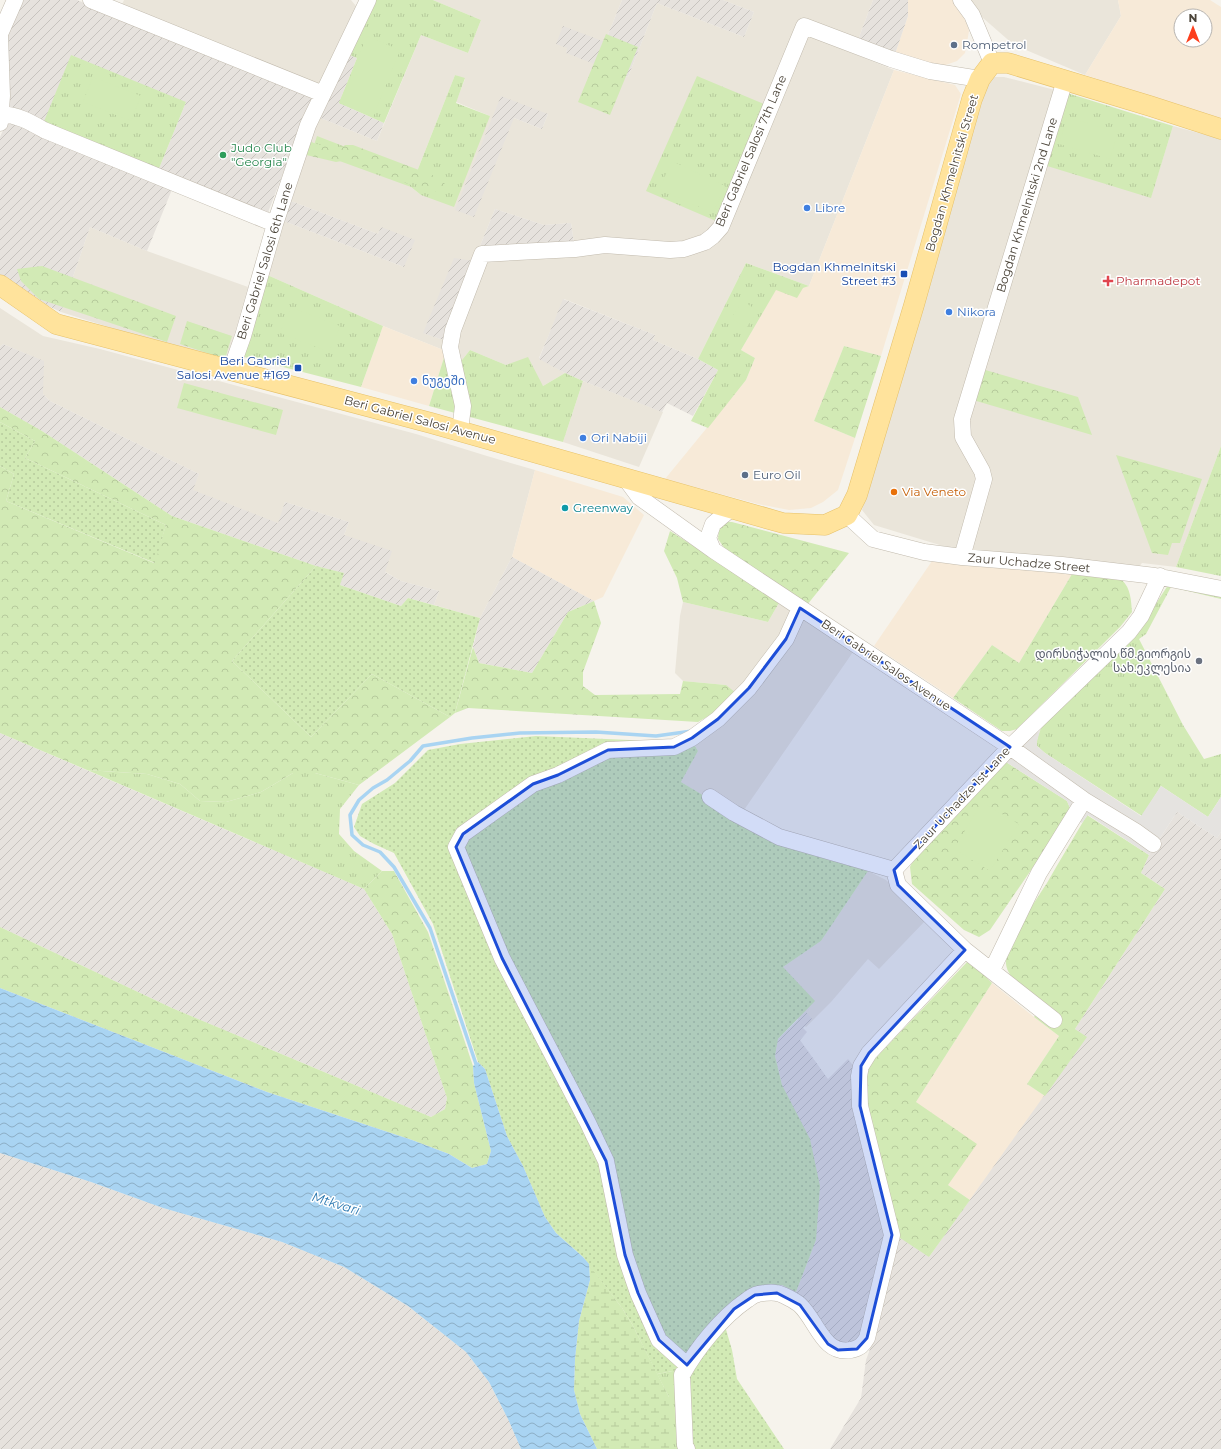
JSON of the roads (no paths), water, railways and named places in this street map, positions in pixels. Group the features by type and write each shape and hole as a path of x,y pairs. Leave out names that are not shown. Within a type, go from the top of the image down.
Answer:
{"main road":[{"path":"992,63 1008,62 1221,129"},
{"name":"Bogdan Khmelnitski Street","path":"847,515 857,495 879,422 916,298 972,99 980,80 992,63"},
{"name":"Beri Gabriel Salosi Avenue","path":"0,285 56,324 460,431 783,523 825,525 847,515"}],"street":[{"path":"15,0 0,34 1,119 12,114 44,130 275,224"},
{"path":"91,0 323,94"},
{"name":"Beri Gabriel Salosi 6th Lane","path":"231,370 243,336 275,224 308,125 366,0"},
{"path":"961,0 972,15 992,63"},
{"name":"Beri Gabriel Salosi 7th Lane","path":"460,431 463,406 451,356 450,340 482,254 575,249 605,245 670,250 684,249 704,242 713,236 721,227 804,26 891,59 930,71 980,80"},
{"name":"Bogdan Khmelnitski 2nd Lane","path":"962,557 984,479 982,471 963,436 962,419 1065,80"},
{"name":"Beri Gabriel Salos Avenue","path":"625,478 639,497 713,550 1010,747 1084,800 1135,831 1153,844"},
{"path":"713,550 708,538 713,524 732,508"},
{"name":"Zaur Uchadze Street","path":"847,515 873,539 924,552 1160,576 1221,589"},
{"name":"Zaur Uchadze 1st Lane","path":"894,870 1010,747 1129,632 1141,616 1160,576"},
{"path":"687,1365 659,1340 638,1293 625,1255 606,1161 588,1123 502,958 456,847 463,834 533,784 558,775 608,750 674,747 692,738 718,718 749,688 786,639 800,608"},
{"path":"710,797 779,837 894,870 898,884 965,950 1054,1020"},
{"path":"992,970 1039,873 1084,800"},
{"path":"687,1449 685,1445 682,1375 687,1365 734,1309 755,1295 777,1292 800,1305 828,1344 838,1350 847,1351 857,1349 863,1345 867,1338 892,1235 860,1106 859,1076 861,1066 869,1053 965,950"}],"water":[{"name":"Mtkvari","path":"0,988 267,1092 412,1140 449,1154 472,1168 487,1164 491,1151 474,1083 473,1066 478,1062 485,1069 507,1136 523,1166 545,1217 556,1233 589,1264 590,1280 579,1321 575,1359 574,1390 580,1414 597,1449 521,1449 489,1382 466,1352 408,1306 344,1267 282,1242 163,1208 91,1182 0,1153"}],"waterway":[{"path":"477,1067 430,928 394,867 380,852 363,845 352,835 350,815 359,800 410,761 423,746 472,738 520,733 596,732 656,736 692,731"}],"place":[{"name":"Rompetrol","path":"954,45"},
{"name":"Judo Club \"Georgia\"","path":"223,155"},
{"name":"Libre","path":"807,208"},
{"name":"Bogdan Khmelnitski Street #3","path":"904,274"},
{"name":"Pharmadepot","path":"1108,281"},
{"name":"Nikora","path":"949,312"},
{"name":"Beri Gabriel Salosi Avenue #169","path":"298,368"},
{"name":"ნუგეში","path":"414,381"},
{"name":"Ori Nabiji","path":"583,438"},
{"name":"Euro Oil","path":"745,475"},
{"name":"Via Veneto","path":"894,492"},
{"name":"Greenway","path":"565,508"},
{"name":"დირსიჭალის წმ.გიორგის სახ.ეკლესია","path":"1199,661"}]}
